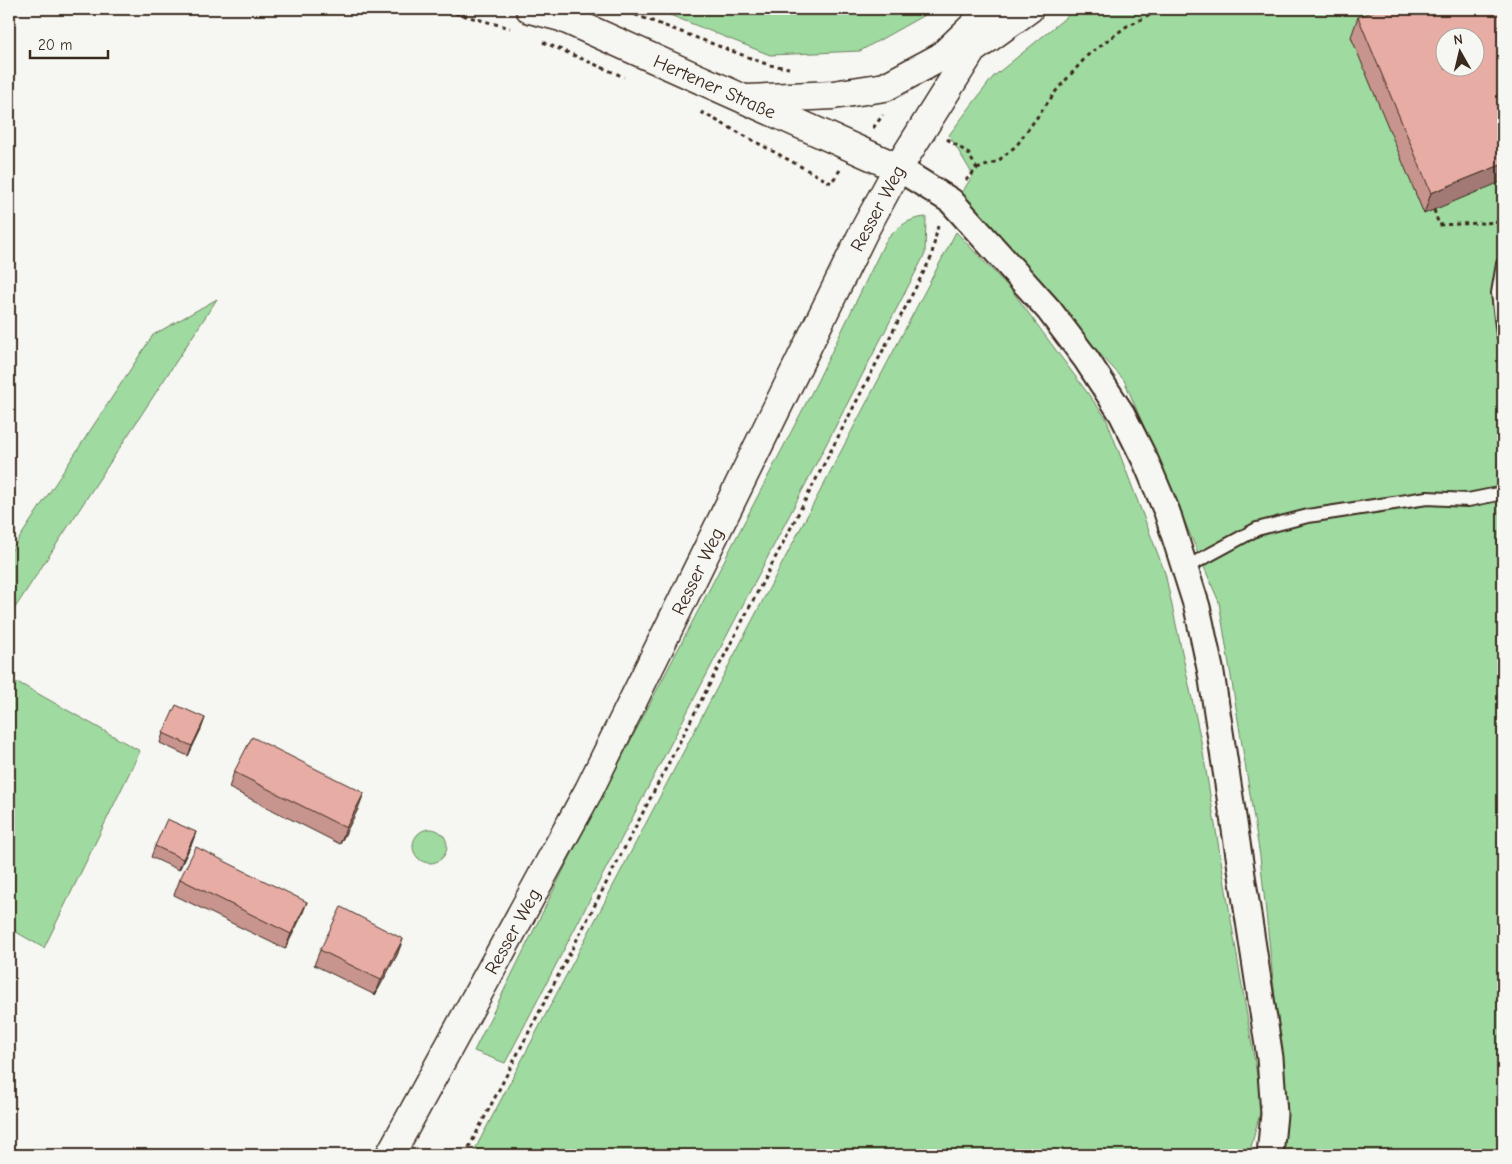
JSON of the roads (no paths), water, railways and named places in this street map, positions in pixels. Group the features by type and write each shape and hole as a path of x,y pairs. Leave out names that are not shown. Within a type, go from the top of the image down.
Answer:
{"main road":[{"name":"Hertener Straße","path":"530,9 561,17 898,168"},
{"path":"742,99 833,94 885,87 941,56 991,9"},
{"name":"Resser Weg","path":"390,1155 589,790 860,239 898,168 972,50 1029,9"}],"street":[{"path":"898,168 951,201 1049,310 1086,359 1122,414 1146,462 1167,512 1197,606 1211,673 1254,950 1271,1077 1274,1114 1270,1155"}],"lane":[{"path":"1503,264 1498,292 1500,328 1503,334"},
{"path":"1185,568 1256,528 1308,516 1427,498 1468,500 1503,493"}]}
